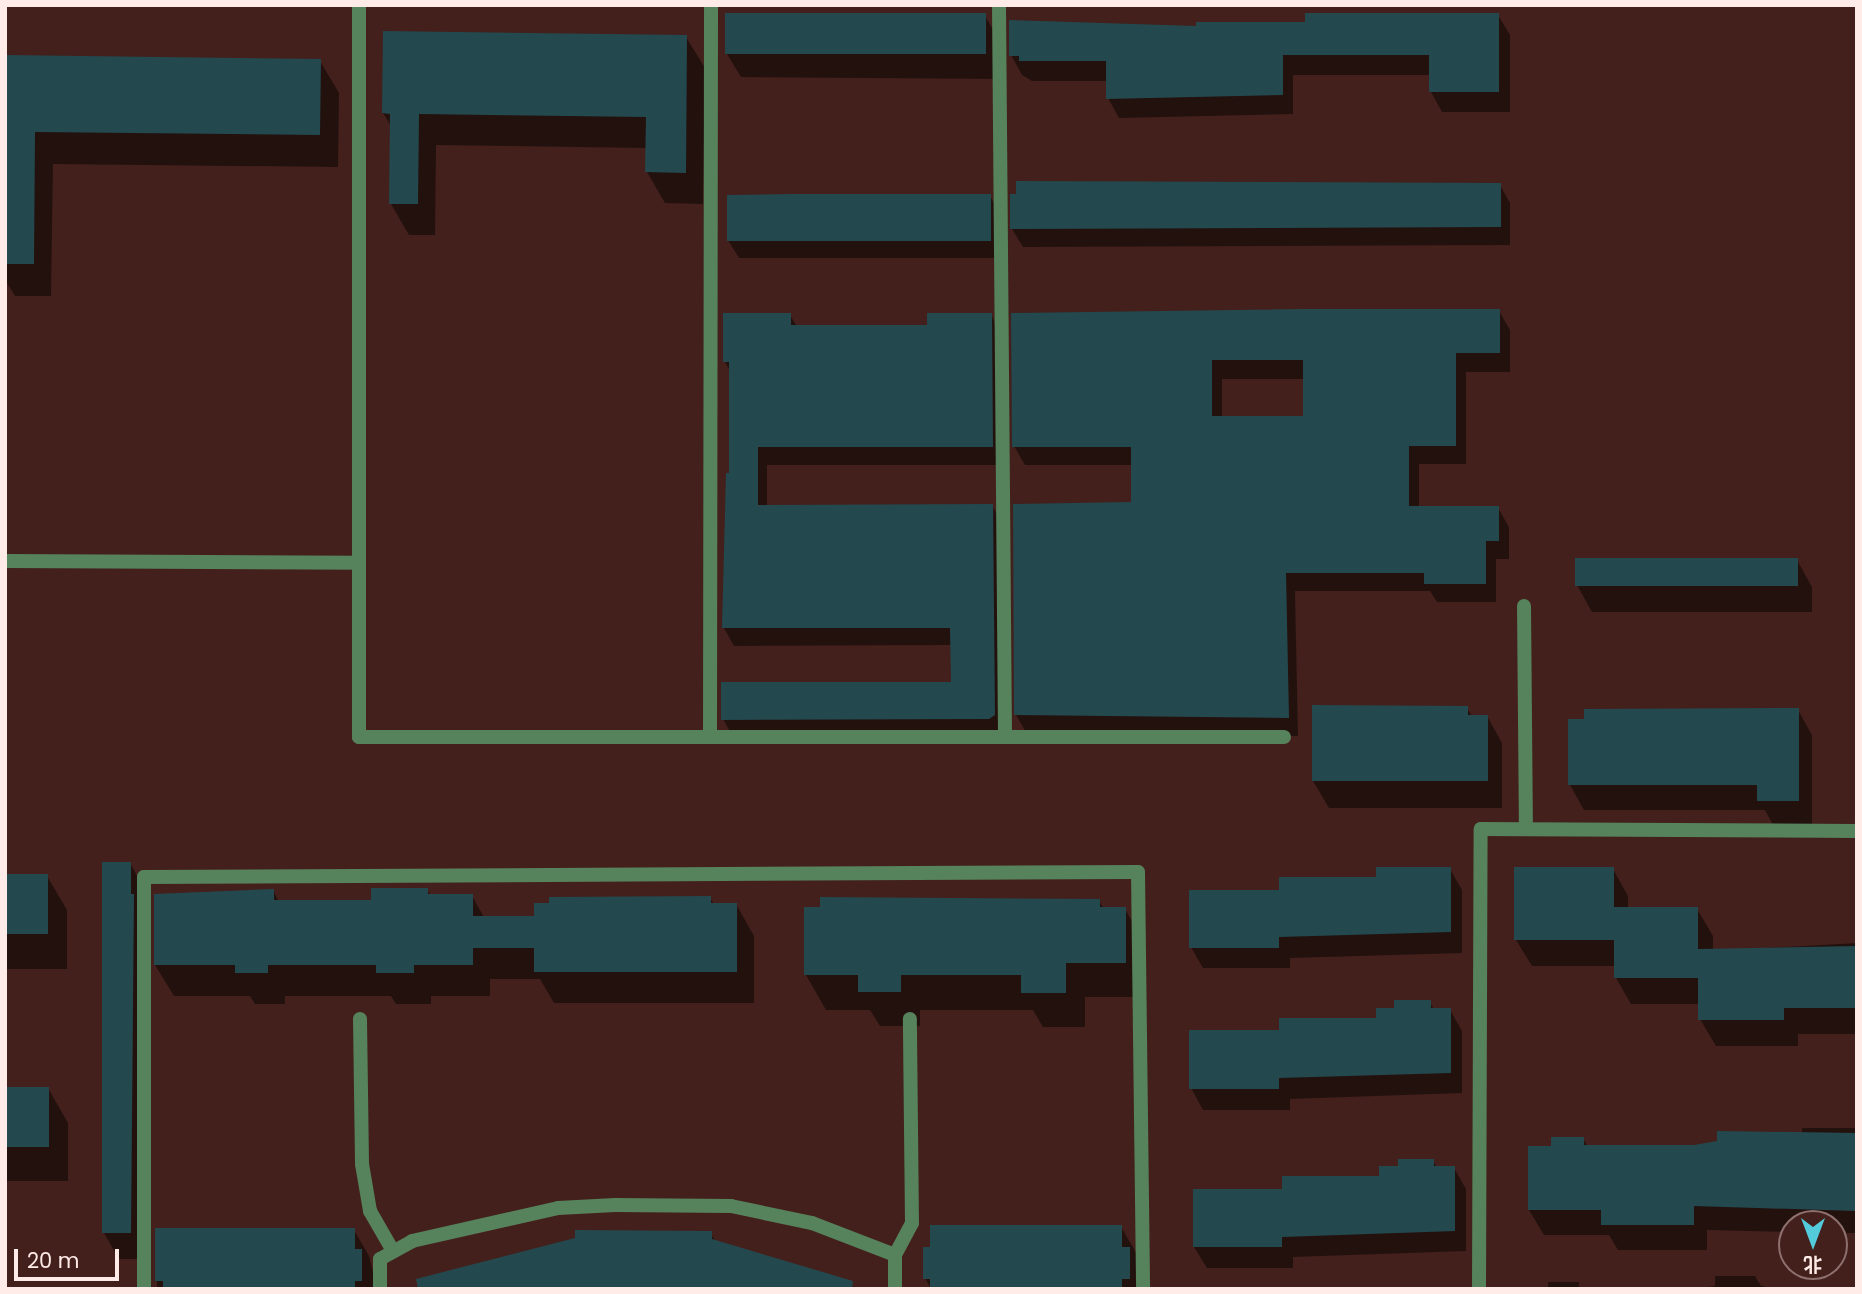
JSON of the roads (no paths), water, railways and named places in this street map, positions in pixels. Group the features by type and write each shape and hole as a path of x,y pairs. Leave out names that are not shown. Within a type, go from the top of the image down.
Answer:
{"street":[{"path":"359,5 359,737 1284,737"},
{"path":"710,737 711,5"},
{"path":"999,5 1005,737"},
{"path":"5,561 359,563"},
{"path":"1524,606 1526,829"},
{"path":"1479,1289 1481,829 1857,831"},
{"path":"144,1289 144,877 1139,872 1143,1289"},
{"path":"360,1019 362,1164 370,1211 393,1251"},
{"path":"895,1289 895,1255 912,1223 910,1019"},
{"path":"380,1289 380,1259 412,1241 478,1223 558,1209 718,1205 812,1223 895,1255"}]}
